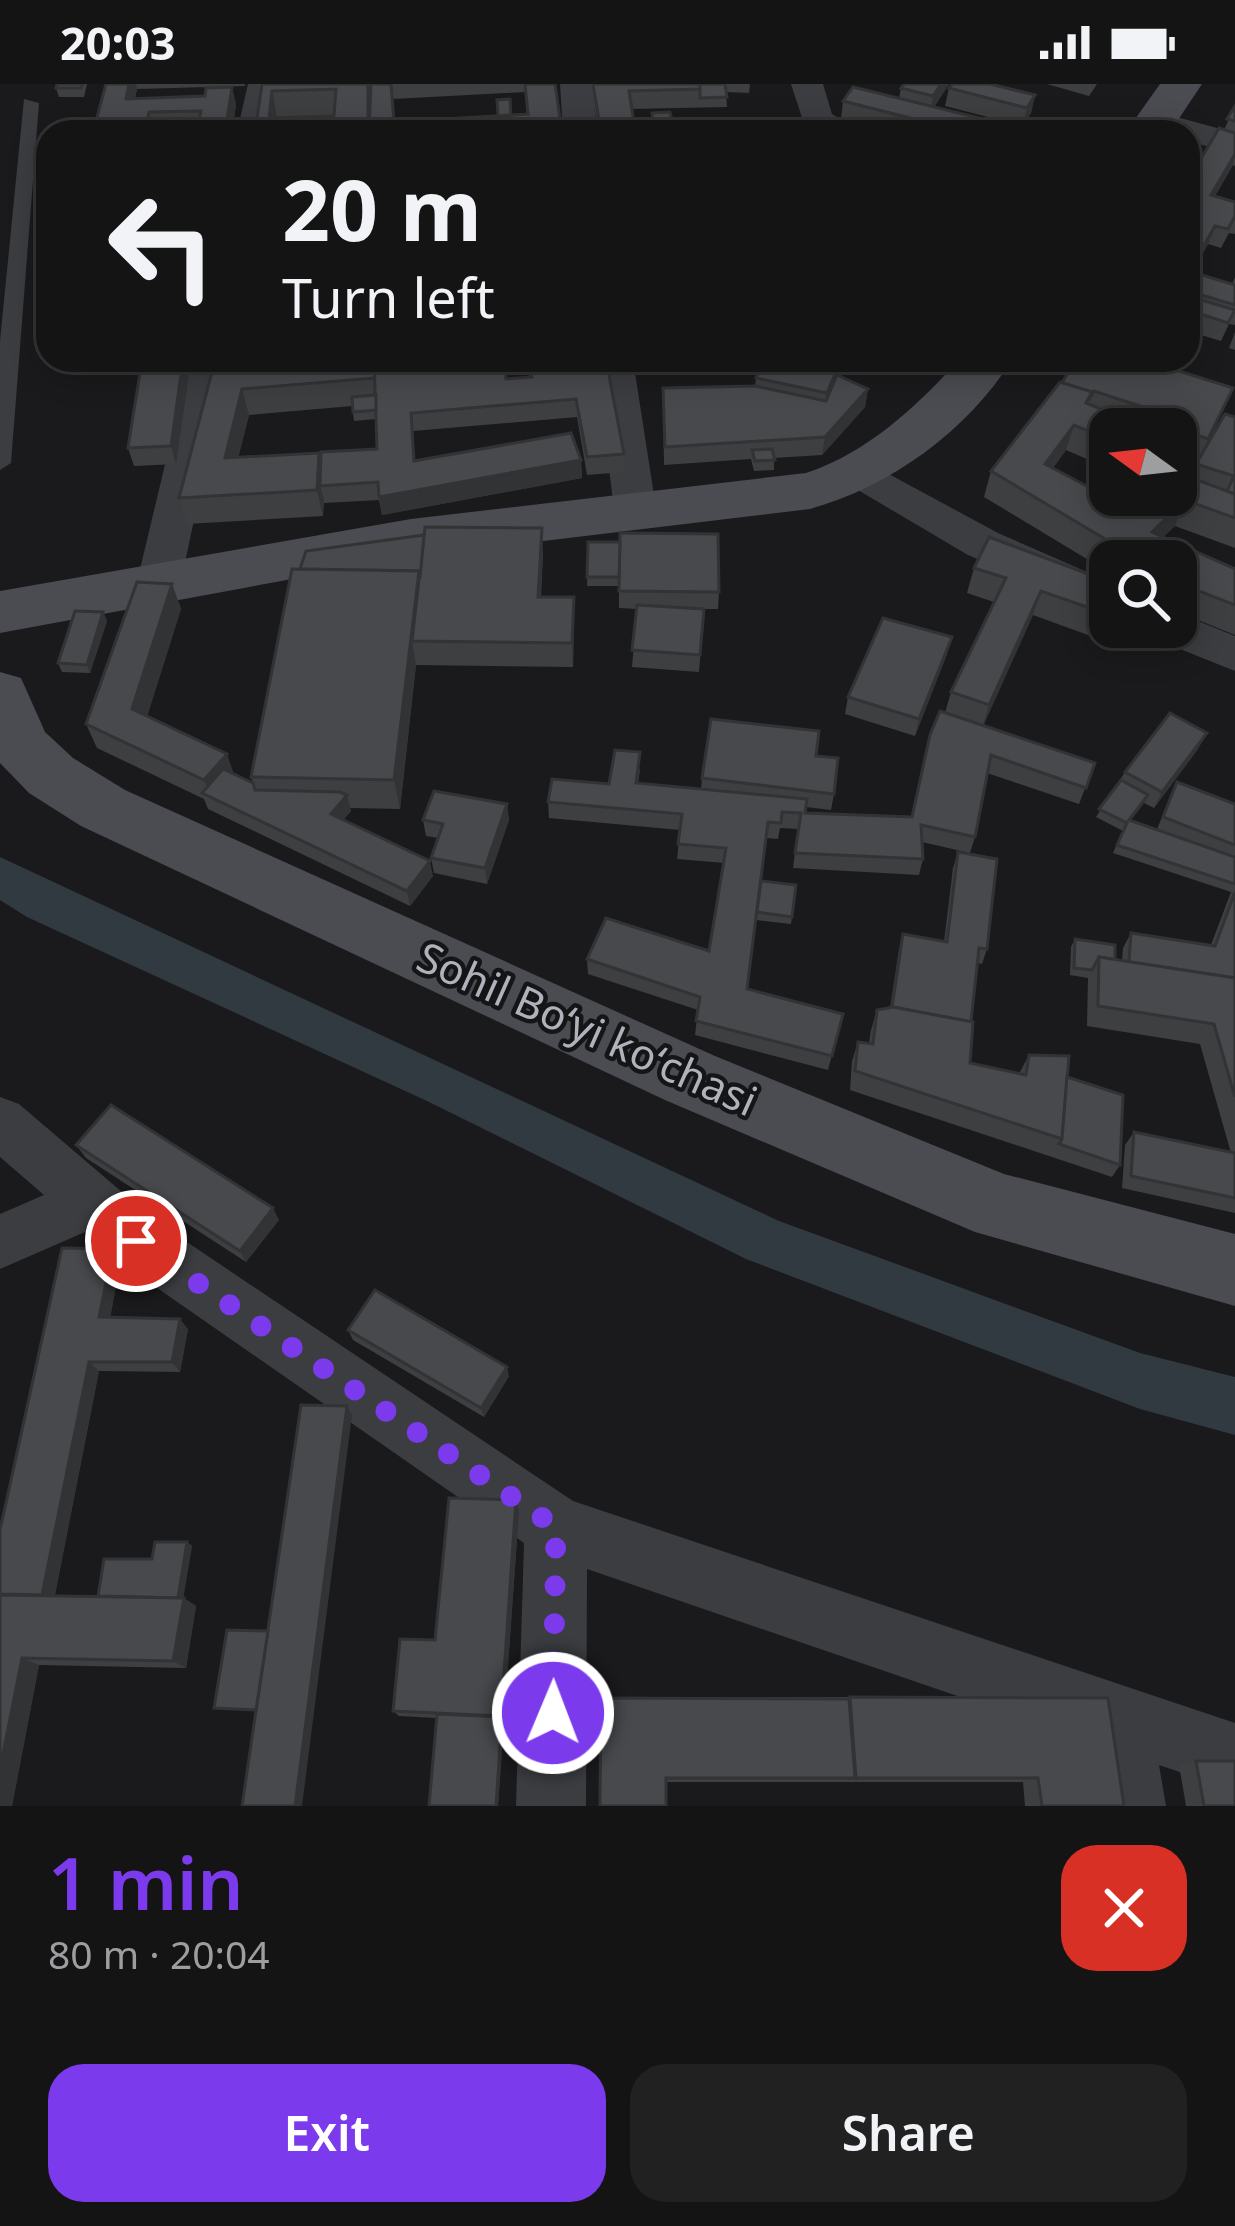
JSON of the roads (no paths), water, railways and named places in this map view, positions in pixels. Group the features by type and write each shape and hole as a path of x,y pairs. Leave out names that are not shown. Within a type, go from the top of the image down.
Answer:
{"main road":[{"path":"1156,120 1181,84"},
{"path":"4,602 158,586 411,538 810,490 860,473 927,422 975,372"},
{"name":"Sohil Boʻyi koʻchasi","path":"4,602 0,690 9,729 34,764 103,808 690,1078 980,1199 1235,1270"}],"street":[{"path":"256,120 264,84"},
{"path":"576,84 579,120"},
{"path":"807,84 817,120"},
{"path":"1200,137 1235,144"},
{"path":"158,586 206,372"},
{"path":"616,372 634,508"},
{"path":"860,473 982,544 1089,591"},
{"path":"1197,638 1235,654"},
{"path":"0,1122 136,1241 556,1527 1235,1756"},
{"path":"0,1242 92,1202"},
{"path":"551,1806 556,1527"},
{"path":"1116,1713 1131,1806"}],"lane":[{"path":"0,463 30,104"}],"waterway":[{"path":"0,876 44,903 445,1085 765,1241 1140,1381 1235,1406"}]}
